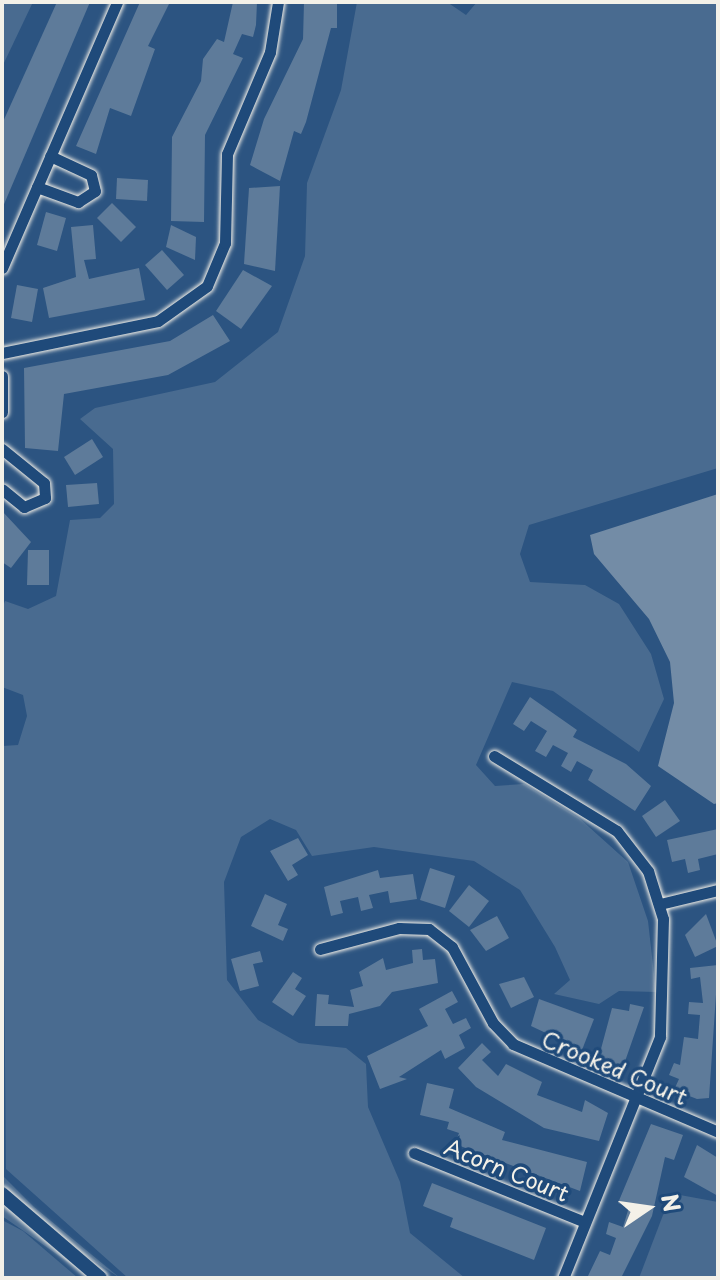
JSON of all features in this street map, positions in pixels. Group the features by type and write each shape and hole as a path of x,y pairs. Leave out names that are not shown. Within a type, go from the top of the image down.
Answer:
{"street":[{"path":"2,268 117,2"},
{"path":"2,353 158,321 207,286 225,243 227,154 270,52 278,2"},
{"path":"37,187 78,202 95,191 91,175 50,156"},
{"path":"2,376 2,412"},
{"path":"2,449 46,491 31,508 2,489"},
{"path":"494,756 603,818 641,859 660,904 664,1019 636,1098 563,1278"},
{"path":"660,904 718,890"},
{"name":"Crooked Court","path":"320,949 399,928 429,929 452,947 493,1023 513,1044 718,1132"},
{"name":"Acorn Court","path":"414,1153 585,1222"},
{"path":"2,1194 100,1278"}],"shaded area":[{"path":"2,2 33,2 2,67"},
{"path":"357,2 447,2 466,15 477,2 718,2 718,468 529,525 520,554 530,582 585,585 619,604 651,654 664,699 639,752 553,691 512,682 476,765 495,786 524,784 579,818 628,862 648,921 656,992 619,991 599,1004 554,994 570,980 555,947 520,890 474,861 374,847 312,856 296,830 270,819 241,837 224,882 227,980 258,1020 299,1043 346,1048 366,1064 368,1107 400,1182 410,1233 465,1278 128,1278 6,1169 2,746 18,745 27,716 23,695 2,687 2,609 5,601 28,609 56,596 70,520 100,518 114,504 113,449 80,419 95,408 215,382 278,332 305,256 307,183 341,90"},
{"path":"718,494 718,803 714,804 658,766 674,703 670,662 649,619 594,554 590,535"},
{"path":"2,1175 34,1207 120,1278 64,1241 2,1185"},
{"path":"680,1195 718,1202 718,1278 639,1278 663,1215"},
{"path":"2,1202 53,1248 91,1278 2,1216"},
{"path":"2,1220 23,1231 78,1278 2,1278"}],"building":[{"path":"57,2 90,2 2,209 2,124"},
{"path":"140,2 170,2 148,46 155,49 131,116 110,108 96,154 76,146"},
{"path":"233,2 257,2 256,25 253,37 242,34 233,54 243,58 205,135 204,222 171,221 172,137 201,81 203,59 217,39 224,42"},
{"path":"304,2 337,2 337,28 331,28 306,122 301,134 294,131 280,181 250,165 264,119 303,39"},
{"path":"117,178 148,180 147,201 116,199"},
{"path":"280,186 275,271 244,264 249,188"},
{"path":"112,203 136,227 121,242 97,218"},
{"path":"46,212 66,218 57,251 37,245"},
{"path":"93,225 96,259 84,260 89,279 139,268 145,300 49,318 43,288 76,277 71,227"},
{"path":"171,225 196,237 195,260 166,247"},
{"path":"162,250 184,275 167,290 145,265"},
{"path":"243,270 272,286 241,329 216,311"},
{"path":"17,285 38,289 32,322 11,318"},
{"path":"213,315 230,341 168,375 64,394 58,451 25,448 24,368 170,341"},
{"path":"92,439 103,457 75,475 64,457"},
{"path":"97,483 99,504 68,507 66,485"},
{"path":"2,511 31,542 11,568 2,562"},
{"path":"28,550 49,550 49,585 27,585"},
{"path":"530,697 577,730 573,737 626,764 651,786 635,811 588,780 593,770 577,761 571,772 561,766 568,753 553,745 546,757 535,751 547,731 531,721 524,731 513,724"},
{"path":"665,800 680,821 656,837 642,816"},
{"path":"718,829 718,854 698,859 700,870 688,873 685,859 672,862 667,840"},
{"path":"298,838 308,855 292,865 298,875 288,881 270,851"},
{"path":"430,868 455,876 445,908 420,900"},
{"path":"378,870 380,878 413,874 417,899 390,903 388,891 369,895 373,908 361,911 358,897 340,901 343,913 331,916 324,887"},
{"path":"469,885 489,901 469,927 449,911"},
{"path":"265,894 287,904 278,925 288,929 283,941 251,926"},
{"path":"706,914 718,946 695,957 685,935"},
{"path":"497,916 509,938 486,951 470,930"},
{"path":"422,949 423,960 435,959 438,983 392,992 380,1006 349,1014 348,1026 315,1026 317,994 329,995 328,1004 354,1007 350,990 363,986 359,972 383,958 386,970 413,963 412,950"},
{"path":"260,951 263,962 253,964 259,986 240,991 231,959"},
{"path":"718,965 709,1098 697,1099 674,1090 679,1079 669,1075 674,1063 680,1065 684,1037 698,1039 700,1015 688,1014 689,1002 703,1003 700,977 691,979 690,968"},
{"path":"293,972 302,978 295,989 306,996 293,1016 272,1002"},
{"path":"524,977 534,997 511,1008 499,984"},
{"path":"452,991 458,1002 445,1009 453,1024 466,1018 471,1028 459,1035 465,1048 445,1059 441,1050 399,1077 407,1079 380,1089 367,1056 428,1026 419,1009"},
{"path":"539,999 594,1019 582,1050 531,1026"},
{"path":"630,1004 644,1007 622,1070 598,1060 612,1008 629,1011"},
{"path":"482,1043 491,1052 482,1060 498,1076 506,1064 542,1082 537,1095 582,1112 585,1100 608,1113 599,1141 544,1128 476,1087 458,1068"},
{"path":"427,1083 454,1089 449,1108 505,1132 502,1140 587,1162 580,1191 455,1144 459,1133 447,1129 449,1122 420,1115"},
{"path":"651,1124 683,1135 674,1160 665,1157 652,1216 621,1278 587,1278 600,1251 610,1255 616,1238 606,1234 609,1222 623,1227 629,1207 618,1203"},
{"path":"697,1145 718,1158 718,1196 684,1177"},
{"path":"432,1183 546,1228 534,1260 450,1227 453,1218 423,1206"}]}
